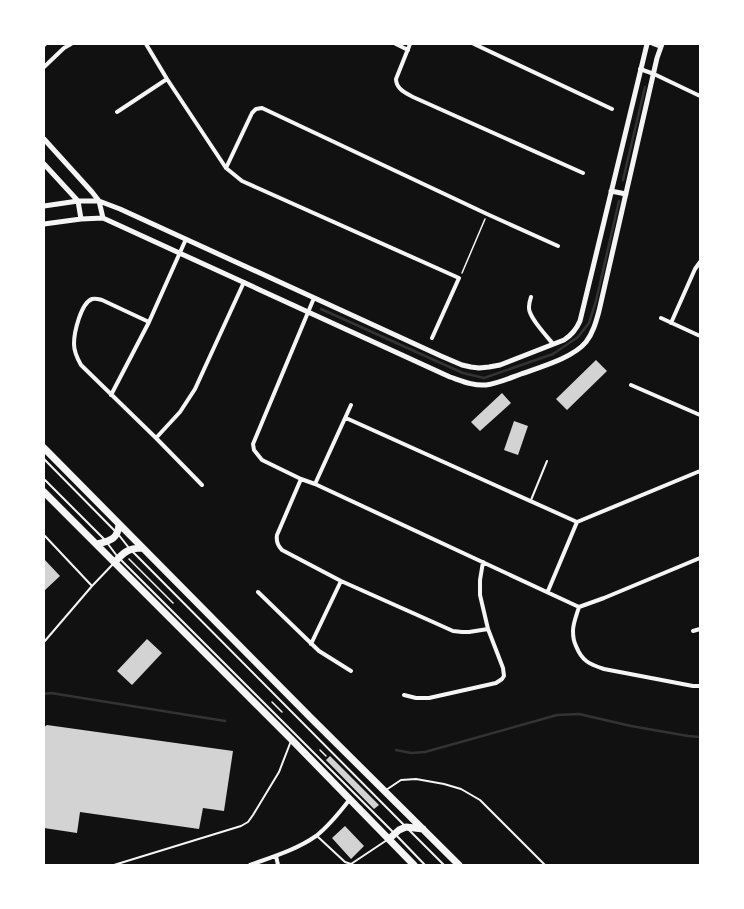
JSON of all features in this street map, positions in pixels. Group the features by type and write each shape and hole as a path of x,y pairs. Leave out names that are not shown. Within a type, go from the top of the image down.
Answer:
{"main road":[{"path":"44,448 311,718 459,865"},
{"path":"44,492 97,544 117,560 350,799 392,837 414,865"},
{"path":"97,544 113,539 119,530 119,524"},
{"path":"117,560 127,551 129,553 134,548 142,548"},
{"path":"392,837 399,830 406,827 423,829"}],"street":[{"path":"61,44 64,48"},
{"path":"44,67 64,48 71,44"},
{"path":"146,44 167,79 226,168 242,180 459,278 432,338"},
{"path":"396,44 408,50"},
{"path":"410,44 396,79 398,87 404,92 582,173"},
{"path":"474,44 612,109"},
{"path":"44,206 78,201 99,201 120,209 462,365 479,368 500,365 564,340 572,334 580,321 647,44"},
{"path":"44,224 81,219 103,218 450,377 468,384 476,385 487,385 500,382 566,356 579,349 586,342 595,326 661,46 653,44"},
{"path":"640,69 700,96"},
{"path":"117,112 167,79"},
{"path":"226,168 252,113 259,108 266,109 558,246"},
{"path":"44,138 99,201 103,218"},
{"path":"44,164 78,201 81,219"},
{"path":"611,191 626,194"},
{"path":"111,395 149,322 186,239"},
{"path":"671,323 695,269 700,262"},
{"path":"156,438 180,412 195,389 244,282"},
{"path":"531,297 528,307 532,317 553,344"},
{"path":"149,322 95,298 87,302 81,312 76,329 74,344 76,356 81,364 111,395 202,485"},
{"path":"314,298 253,444 256,454 262,460 301,480 315,484 579,607 700,558"},
{"path":"660,318 700,336"},
{"path":"631,385 700,415"},
{"path":"315,484 351,404"},
{"path":"346,418 577,522"},
{"path":"548,592 577,522 700,471"},
{"path":"301,480 277,535 278,545 284,552 341,581 453,631 469,632 488,629"},
{"path":"404,695 416,698 429,698 496,683 502,680 504,676 503,668 488,629 480,588 483,562"},
{"path":"311,644 341,581"},
{"path":"258,592 319,651 351,671"},
{"path":"579,607 573,630 575,644 579,655 592,665 604,669 693,686 700,686"},
{"path":"693,631 700,629"},
{"path":"250,865 300,846 316,836 350,799"},
{"path":"276,856 278,865"}],"lane":[{"path":"44,459 117,534 129,553 136,557 444,865"},
{"path":"531,501 547,461"},
{"path":"44,479 106,542 117,560 392,837 425,865"},
{"path":"44,535 92,586"},
{"path":"44,642 92,586 117,560"},
{"path":"114,865 241,826 248,822 279,772 292,740"},
{"path":"385,791 401,780 416,779 461,789 480,800 545,865"},
{"path":"316,836 345,862 351,864 392,837"}],"path":[{"path":"459,278 487,214"},
{"path":"129,553 177,607"},
{"path":"272,702 282,711"},
{"path":"318,747 328,758"}],"building":[{"path":"596,360 607,371 567,410 556,399"},
{"path":"502,393 511,403 480,431 471,422"},
{"path":"514,421 528,426 518,455 504,450"},
{"path":"44,559 60,576 44,591"},
{"path":"147,639 162,653 132,685 117,671"},
{"path":"47,725 233,751 224,811 203,808 199,829 80,812 77,833 44,828 44,727"},
{"path":"330,756 379,805 374,809 326,760"},
{"path":"345,826 364,846 351,859 332,838"}],"waterway":[{"path":"623,180 645,87"},
{"path":"321,309 463,373 484,378 553,354 578,337 589,323 596,301 619,201"},
{"path":"44,694 51,693 225,721"},
{"path":"396,750 411,753 425,752 557,715 579,714 631,726 700,737"}]}
